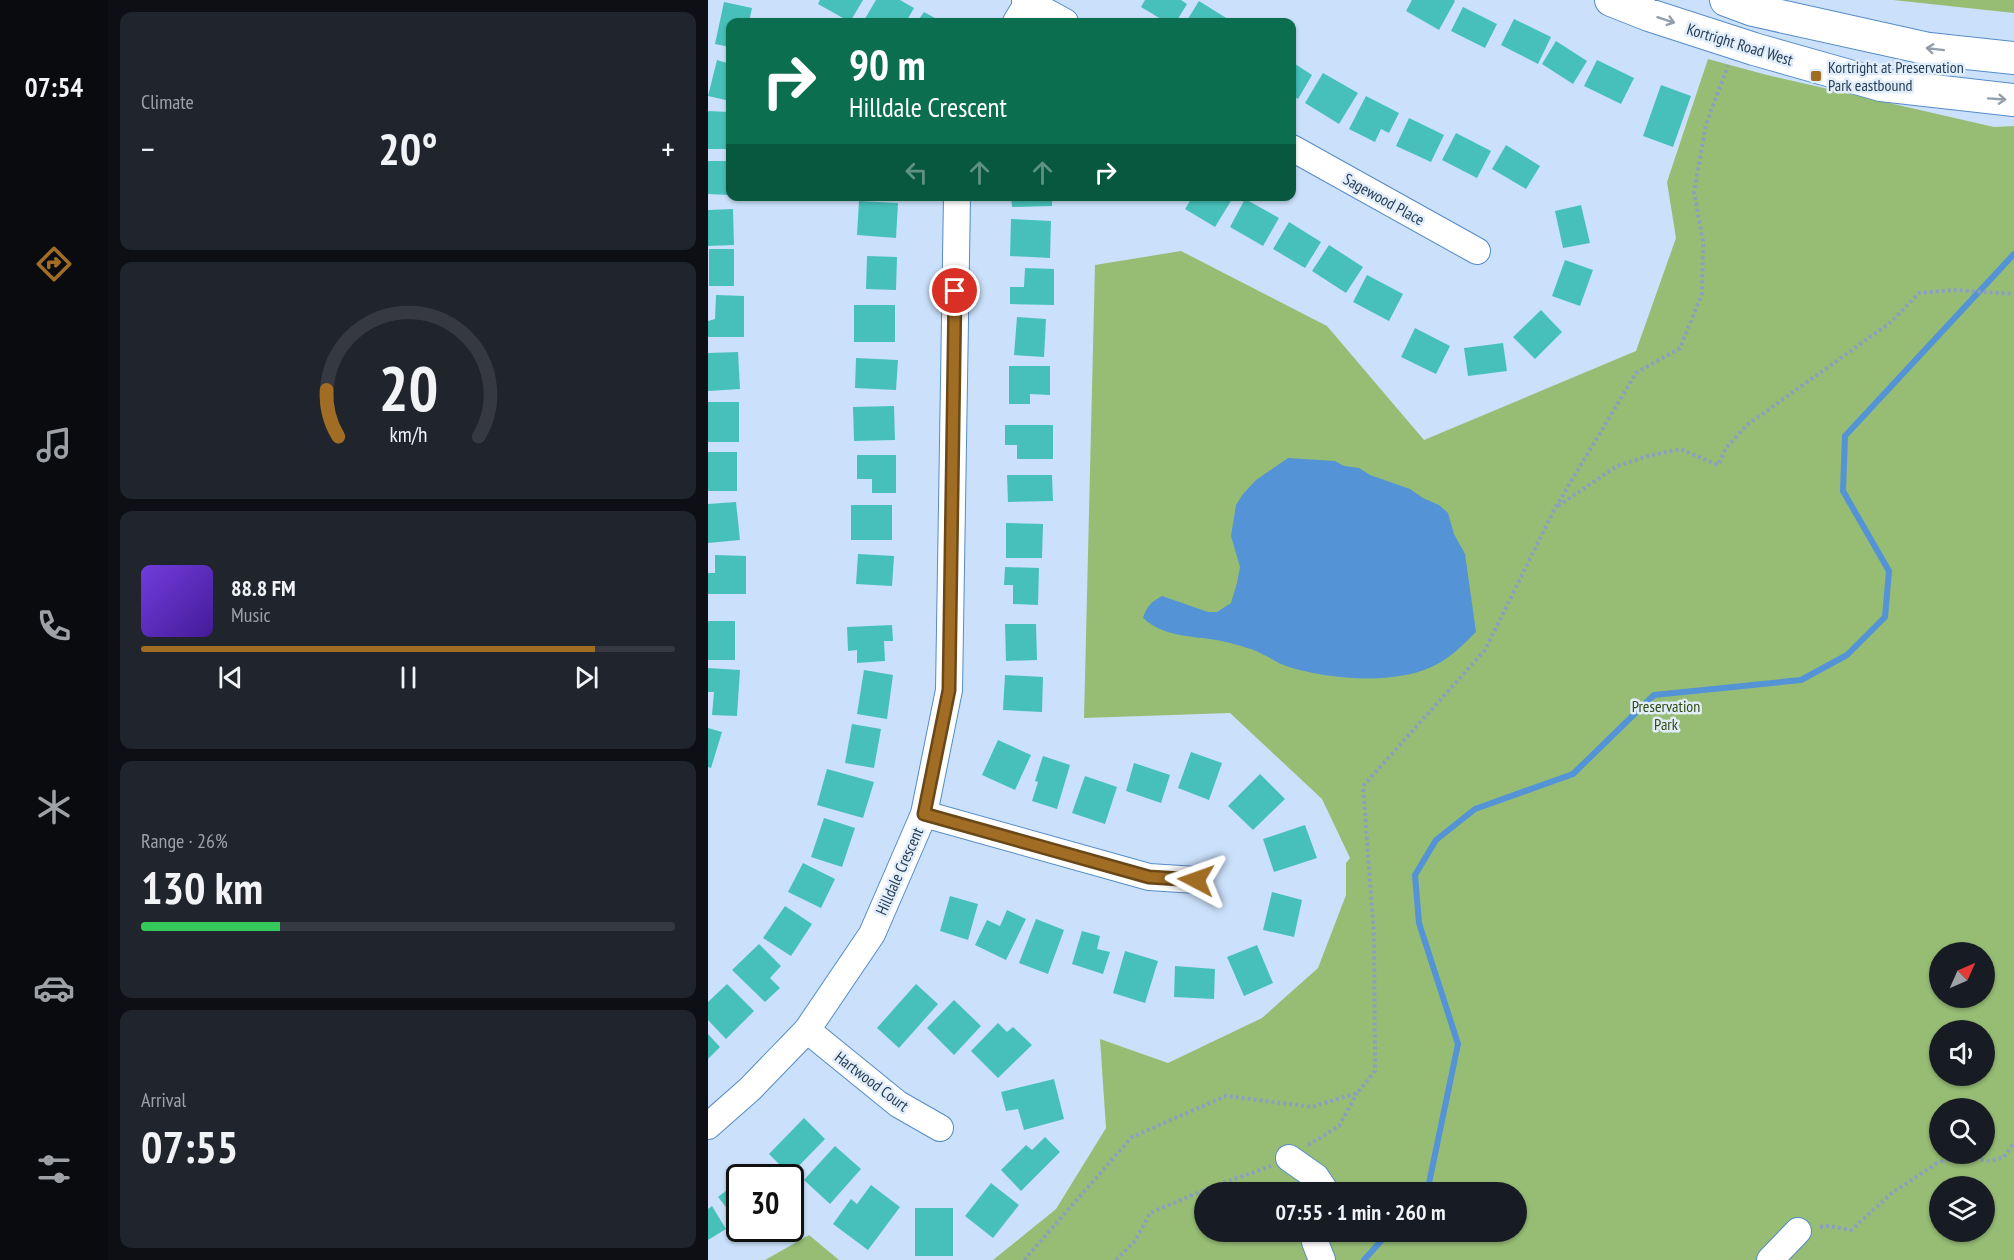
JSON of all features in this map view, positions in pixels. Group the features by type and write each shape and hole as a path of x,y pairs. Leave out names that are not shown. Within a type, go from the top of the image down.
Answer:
{"street":[{"name":"Kortright Road West","path":"1611,0 1649,15 1754,49 1881,85 2014,100"},
{"path":"1726,0 1764,12 1929,49 2014,58"},
{"path":"1023,8 1053,18"},
{"name":"Sagewood Place","path":"1296,150 1478,251"},
{"name":"Hilldale Crescent","path":"708,1126 750,1089 807,1030 872,934 924,814 949,690 957,201"},
{"path":"924,814 1149,877 1196,880"},
{"name":"Hartwood Court","path":"807,1030 898,1104 940,1128"},
{"path":"1289,1158 1316,1177 1319,1182"},
{"path":"1770,1260 1798,1231"},
{"path":"1316,1242 1322,1260"}],"path":[{"path":"1116,1260 1135,1241 1150,1213 1209,1188 1281,1162 1340,1126 1357,1093 1375,1071 1374,936 1363,786 1485,650 1555,508 1636,373 1680,348 1702,294 1703,242 1694,192 1706,124 1730,62"},
{"path":"1555,508 1617,466 1648,456 1680,449 1718,465 1726,448 1747,425 1891,322 1919,293 1963,291 2014,294"},
{"path":"1024,1260 1132,1137 1226,1096 1312,1107 1357,1093"},
{"path":"1798,1231 1827,1226 1851,1230 1892,1193 1938,1163 1957,1155 1991,1161 2004,1156 2014,1143"}],"green space":[{"path":"1893,0 2014,0 2014,13"},
{"name":"Preservation Park","path":"1708,59 1767,75 1994,127 2014,126 2014,1260 993,1260 1056,1209 1106,1128 1100,1039 1168,1063 1262,1018 1318,968 1346,895 1346,863 1350,858 1322,799 1230,713 1084,718 1095,265 1181,251 1327,326 1424,440 1636,351 1676,238 1667,182"},
{"path":"809,1235 839,1260 765,1260 797,1242 804,1242 804,1238"}],"water":[{"path":"1288,458 1335,461 1344,466 1359,468 1370,475 1410,489 1439,505 1448,513 1454,534 1465,554 1476,632 1441,662 1425,670 1387,678 1366,678 1306,672 1243,647 1162,630 1143,618 1150,605 1162,596 1208,612 1217,612 1231,603 1240,567 1231,536 1236,505 1256,480"}],"building":[{"path":"820,0 863,0 852,18 843,18 818,4"},
{"path":"876,0 900,0 914,8 908,18 865,18"},
{"path":"1145,0 1181,0 1187,4 1178,18 1159,18 1141,7"},
{"path":"1412,0 1455,1 1439,30 1406,11"},
{"path":"1199,1 1226,18 1188,18"},
{"path":"724,2 752,8 750,18 726,18 726,46 715,44"},
{"path":"1463,7 1497,24 1485,48 1451,31"},
{"path":"924,12 935,18 920,18"},
{"path":"1514,19 1551,37 1538,64 1501,45"},
{"path":"1556,41 1587,61 1573,84 1542,64"},
{"path":"717,60 726,63 726,100 708,96"},
{"path":"1597,60 1634,78 1621,104 1584,86"},
{"path":"1296,65 1312,75 1298,99 1296,98"},
{"path":"1323,73 1358,93 1339,124 1305,103"},
{"path":"1661,85 1691,96 1673,147 1643,136"},
{"path":"1366,96 1399,113 1389,133 1381,129 1375,142 1349,129"},
{"path":"708,111 726,112 726,149 708,149"},
{"path":"1409,118 1444,135 1431,162 1396,146"},
{"path":"1456,133 1491,151 1477,178 1442,160"},
{"path":"1506,145 1540,166 1526,189 1492,169"},
{"path":"708,161 726,161 726,195 708,194"},
{"path":"859,201 898,203 896,238 857,235"},
{"path":"1011,201 1052,201 1052,206 1012,207"},
{"path":"1190,201 1231,201 1215,227 1185,209"},
{"path":"1244,201 1249,201 1279,218 1263,246 1230,227"},
{"path":"1581,205 1590,243 1563,248 1555,211"},
{"path":"733,209 734,245 708,246 708,210"},
{"path":"1011,219 1051,221 1050,258 1010,256"},
{"path":"1289,222 1321,242 1305,268 1273,249"},
{"path":"1329,245 1363,267 1346,293 1312,271"},
{"path":"709,249 734,249 734,286 709,286"},
{"path":"867,256 897,257 896,290 866,289"},
{"path":"1565,260 1593,270 1580,306 1552,296"},
{"path":"1025,268 1054,269 1054,305 1010,304 1010,287 1024,287"},
{"path":"1367,275 1403,294 1389,321 1353,302"},
{"path":"716,295 744,296 744,337 708,337 708,321 715,319"},
{"path":"854,305 895,305 895,342 854,342"},
{"path":"1541,310 1562,332 1535,359 1513,337"},
{"path":"1017,317 1046,319 1044,357 1014,355"},
{"path":"1415,328 1450,346 1436,374 1401,357"},
{"path":"1503,343 1507,371 1468,376 1464,348"},
{"path":"738,352 740,389 708,391 708,353"},
{"path":"856,358 898,360 896,390 855,388"},
{"path":"1009,366 1050,366 1050,395 1030,394 1030,404 1009,404"},
{"path":"708,402 739,402 739,442 708,442"},
{"path":"894,406 895,440 854,441 853,407"},
{"path":"1005,425 1053,425 1053,459 1017,459 1017,445 1005,445"},
{"path":"708,452 737,452 737,491 708,491"},
{"path":"857,455 896,455 896,493 872,493 872,479 857,479"},
{"path":"1007,475 1052,475 1053,501 1008,502"},
{"path":"736,502 740,540 708,543 708,504"},
{"path":"851,505 892,505 892,540 851,540"},
{"path":"1006,523 1043,524 1042,558 1006,558"},
{"path":"858,554 894,556 892,586 856,584"},
{"path":"715,555 746,556 746,594 708,594 708,573 715,573"},
{"path":"1005,567 1039,568 1038,605 1013,604 1013,585 1004,585"},
{"path":"708,621 735,621 735,660 708,660"},
{"path":"1005,624 1036,624 1037,660 1006,661"},
{"path":"892,625 893,641 884,641 885,661 857,663 857,650 848,651 847,627"},
{"path":"708,668 740,670 737,716 712,715 714,692 708,692"},
{"path":"864,670 893,675 887,719 857,714"},
{"path":"1005,675 1043,677 1042,712 1003,710"},
{"path":"852,724 881,729 874,768 845,763"},
{"path":"708,728 722,732 711,768 708,767"},
{"path":"998,740 1031,755 1015,790 982,775"},
{"path":"1191,752 1222,763 1209,800 1178,788"},
{"path":"1043,756 1070,765 1057,809 1032,801 1038,782 1035,781"},
{"path":"1134,763 1170,775 1161,803 1126,791"},
{"path":"827,769 874,782 863,818 817,805"},
{"path":"1260,774 1285,799 1253,830 1228,806"},
{"path":"1085,776 1117,787 1105,824 1072,813"},
{"path":"824,818 855,828 842,867 811,857"},
{"path":"1305,825 1317,858 1274,872 1263,839"},
{"path":"803,863 835,879 821,908 788,892"},
{"path":"1272,892 1302,900 1294,937 1263,930"},
{"path":"950,896 978,904 968,940 940,931"},
{"path":"785,906 812,924 791,956 763,938"},
{"path":"1007,910 1026,919 1006,960 975,945 987,920 1000,926"},
{"path":"1036,919 1064,930 1048,974 1019,963"},
{"path":"1082,931 1100,936 1097,949 1110,952 1103,974 1072,964"},
{"path":"759,944 781,966 770,978 780,988 765,1002 732,970"},
{"path":"1257,945 1273,983 1244,996 1227,957"},
{"path":"1125,951 1158,961 1145,1003 1113,993"},
{"path":"1175,966 1215,969 1214,999 1174,997"},
{"path":"727,984 754,1011 726,1039 708,1020 708,1002"},
{"path":"916,984 938,1004 899,1048 877,1028"},
{"path":"954,1000 981,1026 954,1055 927,1028"},
{"path":"998,1023 1007,1032 1013,1027 1032,1045 998,1078 971,1051"},
{"path":"708,1034 720,1047 708,1059"},
{"path":"1054,1079 1064,1119 1024,1130 1018,1109 1006,1111 1001,1092"},
{"path":"804,1118 825,1139 801,1164 779,1164 769,1154"},
{"path":"1045,1137 1060,1152 1021,1191 1001,1170 1026,1145 1032,1150"},
{"path":"835,1146 861,1169 830,1204 804,1180"},
{"path":"991,1183 1019,1205 993,1238 965,1216"},
{"path":"871,1185 900,1207 868,1250 833,1224 851,1199 857,1204"},
{"path":"726,1191 726,1207 718,1197"},
{"path":"712,1206 726,1229 708,1240 708,1209"},
{"path":"915,1208 953,1208 953,1256 915,1256"}],"waterway":[{"path":"1429,1182 1458,1044 1419,923 1415,875 1436,840 1475,809 1573,774 1654,695 1801,680 1847,655 1885,617 1889,571 1843,491 1845,436 2014,254"},
{"path":"1364,1260 1380,1242"}],"place":[{"name":"Kortright at Preservation Park eastbound","path":"1816,76"}],"route":[{"path":"955,291 949,690 924,814 1149,877 1196,880"}]}
